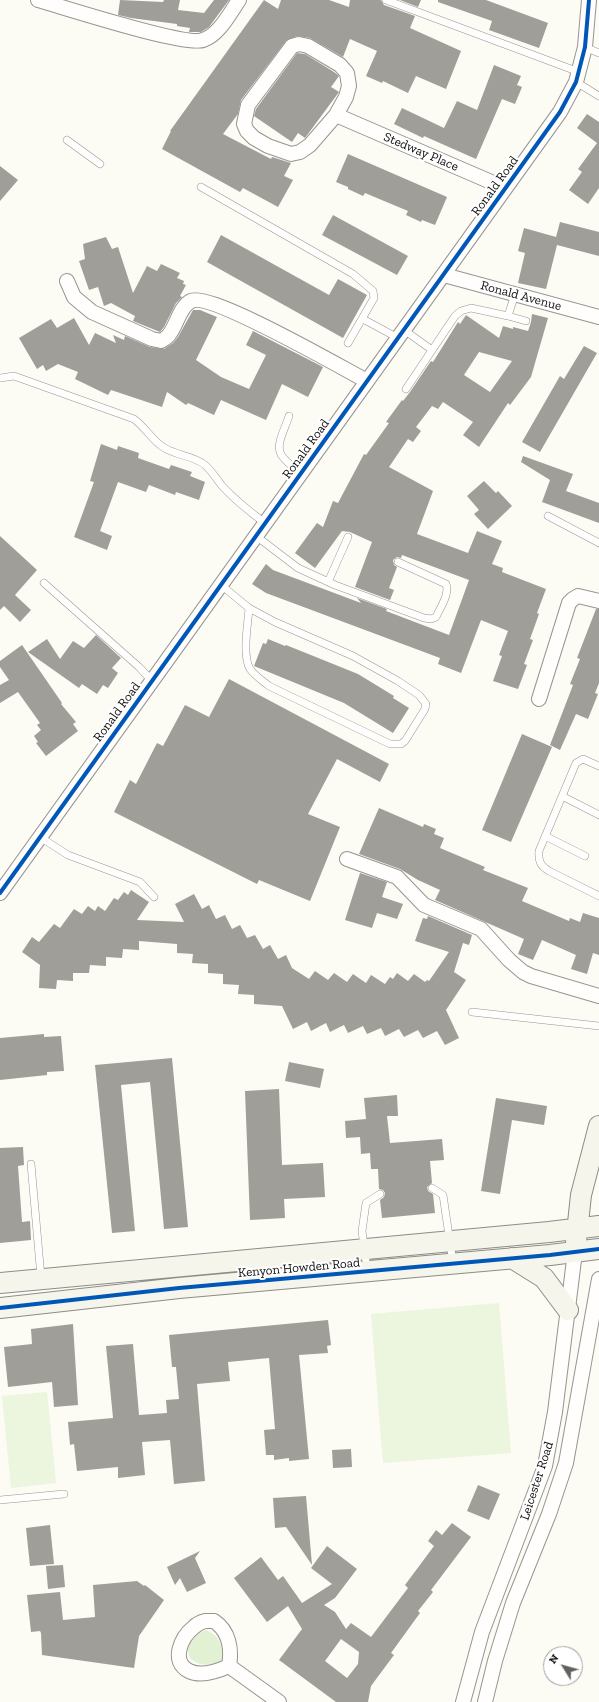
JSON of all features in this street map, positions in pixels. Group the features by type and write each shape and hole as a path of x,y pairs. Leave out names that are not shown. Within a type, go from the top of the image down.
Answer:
{"street":[{"path":"38,0 146,31 199,42 212,36 239,0"},
{"name":"Ronald Road","path":"0,893 560,112 577,77 585,47 589,0"},
{"path":"299,44 308,46 340,65 347,73 348,86 346,97 336,115 310,145 300,152 291,154 268,146 254,138 246,131 244,124 248,105 292,46 299,44"},
{"name":"Stedway Place","path":"336,115 505,188"},
{"name":"Ronald Avenue","path":"444,275 599,317"},
{"path":"67,281 74,297 92,312 152,339 161,341 169,335 186,305 199,299 225,308 282,335 367,381"},
{"path":"539,699 570,603 573,598 585,596 599,601"},
{"path":"347,859 397,877 424,905 481,929 509,960 523,972 599,996"},
{"path":"575,1252 581,1195 599,1126"},
{"name":"Kenyon Howden Road","path":"0,1283 599,1226"},
{"name":"Kenyon Howden Road","path":"0,1308 180,1288 453,1264 599,1249"},
{"name":"Leicester Road","path":"463,1702 482,1632 545,1466 555,1412 575,1252"},
{"path":"299,1255 301,1278"},
{"path":"512,1258 544,1278 568,1310"},
{"path":"179,1266 180,1288"},
{"name":"Leicester Road","path":"485,1702 495,1661 513,1603 566,1464 599,1278"},
{"path":"229,1666 279,1702"}],"lane":[{"path":"386,0 577,77 599,96"},
{"path":"585,47 599,53"},
{"path":"67,140 100,164"},
{"path":"201,187 360,279 375,295 363,319 348,343"},
{"path":"508,316 515,294"},
{"path":"406,389 455,316 461,311 471,308 526,321"},
{"path":"363,319 401,334 432,350"},
{"path":"0,378 14,376 134,419 162,446 170,451 190,456 205,465 235,499 266,523"},
{"path":"289,416 279,451 282,456 301,474"},
{"path":"548,516 599,543"},
{"path":"256,536 298,568 328,582 424,618 430,619 436,617 448,588 446,584 398,562"},
{"path":"328,582 348,537"},
{"path":"44,582 139,666 152,681"},
{"path":"221,585 249,608 275,622 353,656 398,681 419,695 426,704 425,709 404,741 401,744 390,744 269,686 260,679 251,670 248,663 246,638 249,608"},
{"path":"599,766 583,759 576,763 545,836 538,857 543,867 599,896"},
{"path":"562,796 599,815"},
{"path":"545,836 585,856"},
{"path":"40,837 68,855 140,882 154,897"},
{"path":"472,1012 599,1026"},
{"path":"31,1164 41,1279"},
{"path":"432,1188 443,1195 453,1264"},
{"path":"367,1272 362,1231 366,1203 380,1194"},
{"path":"0,1500 64,1494"}],"green space":[{"path":"499,1303 511,1453 383,1463 371,1314"},
{"path":"47,1392 56,1483 11,1488 2,1396"},
{"path":"205,1630 213,1634 220,1642 224,1652 224,1661 207,1665 198,1663 190,1658 188,1649 191,1641"}],"building":[{"path":"120,0 163,2 164,0 180,0 178,10 204,13 214,0 229,0 209,27 201,32 189,32 190,28 177,26 177,24 118,15"},
{"path":"264,0 278,9 281,0 329,0 349,7 350,0 381,0 384,5 415,16 410,28 461,51 446,89 416,76 408,93 383,81 382,83 366,76 377,51 350,39 343,57 310,38 297,36 286,41 241,100 238,114 223,134 271,159 272,157 291,163 284,176 293,180 278,207 243,188 240,192 162,149 170,131"},
{"path":"400,0 421,0 418,7"},
{"path":"438,0 486,0 548,23 539,48 489,30 492,21 438,2"},
{"path":"297,53 305,54 339,76 331,87 339,92 305,138 298,133 292,142 254,116 256,109"},
{"path":"494,65 521,76 517,85 522,87 515,104 502,99 476,159 424,136 423,138 394,124 402,108 444,128 457,101 477,110"},
{"path":"587,114 599,122 599,188 588,204 569,190 582,172 578,169 597,143 577,128"},
{"path":"348,154 447,197 435,225 422,220 421,222 406,215 408,211 365,193 363,196 336,182"},
{"path":"0,166 18,180 0,201"},
{"path":"333,215 408,256 397,275 322,235"},
{"path":"560,222 599,232 599,256 557,245 546,289 518,283 525,253 518,251 524,228 556,237"},
{"path":"221,235 329,295 338,279 367,295 343,338 207,262"},
{"path":"106,237 112,249 118,247 133,293 147,266 157,271 161,264 180,273 177,278 184,281 183,284 186,285 180,296 182,297 176,303 160,332 133,321 135,316 111,303 104,306 98,287 89,290 79,261 85,259 83,244"},
{"path":"193,310 200,310 217,317 196,360 221,377 249,389 266,355 246,345 253,331 323,367 308,397 282,384 266,420 221,400 214,415 188,403 186,405 167,392 162,407 111,390 108,395 75,379 78,372 58,364 46,371 43,365 37,369 19,338 51,319 57,328 74,318 89,345 95,333 116,343 113,335 124,340 125,336 150,347 164,349 173,343 178,337"},
{"path":"532,314 548,318 531,377 510,405 508,403 479,447 463,435 473,422 443,402 438,409 432,406 416,427 421,431 413,442 408,439 389,467 433,491 417,534 468,553 477,531 502,541 492,564 503,568 502,572 546,589 537,613 539,614 530,639 533,640 524,664 527,665 518,689 493,681 502,656 499,655 508,631 481,620 461,673 438,664 440,658 266,593 252,584 266,564 273,570 361,603 357,598 387,609 386,611 449,635 469,580 402,555 401,558 397,557 393,560 394,565 397,567 389,588 394,590 390,600 355,587 372,542 350,532 342,531 315,568 295,553 317,523 323,527 333,501 338,503 364,454 366,455 389,423 386,422 402,400 403,401 410,392 431,361 433,362 458,322 460,324 466,315 499,338 503,326 528,331","holes":["479,352 512,361 490,392 464,375"]},
{"path":"584,346 597,353 540,452 522,442 560,376 564,379"},
{"path":"101,444 117,450 118,446 139,453 138,458 169,469 171,465 192,472 190,476 205,482 199,500 176,492 175,495 149,485 146,492 118,482 100,531 112,536 107,550 74,537 94,482 90,481"},
{"path":"523,456 573,474 566,491 599,503 599,523 542,502 550,480 521,462"},
{"path":"484,481 496,493 498,491 512,506 488,529 474,514 479,510 467,496"},
{"path":"0,536 37,570 15,595 31,610 20,622 4,606 0,610"},
{"path":"596,609 599,609 599,683 595,693 598,694 588,719 576,714 560,750 550,745 573,685 570,684 580,659 577,658"},
{"path":"96,635 121,658 112,668 118,673 108,688 103,685 97,694 82,684 79,688 28,652 47,639 60,659 73,641 84,648"},
{"path":"268,639 358,674 394,696 393,698 409,708 393,733 344,703 254,666 263,643 266,644"},
{"path":"22,645 62,703 61,704 76,722 73,724 78,731 46,756 36,743 38,742 34,736 41,730 37,725 40,723 18,692 0,703 0,685 9,680 0,667 0,661"},
{"path":"229,679 389,764 380,782 337,759 308,814 340,827 310,901 259,880 257,884 114,812 130,780 136,784 157,743 163,746 185,705 209,717"},
{"path":"522,734 552,747 511,842 482,830"},
{"path":"379,808 423,827 424,824 436,829 434,834 444,838 440,848 485,867 483,870 528,888 522,901 569,921 570,918 580,922 583,913 599,918 599,955 593,953 587,974 571,969 576,955 542,940 533,960 518,954 524,939 435,900 440,890 418,880 400,869 359,854"},
{"path":"360,873 387,882 382,897 403,904 397,919 377,913 372,928 345,920"},
{"path":"131,890 149,902 137,920 184,922 175,904 194,894 202,909 209,905 216,919 225,915 232,929 240,925 247,938 255,935 263,949 270,945 278,959 286,955 292,968 309,979 315,971 328,980 334,973 347,982 353,974 366,983 371,975 385,984 390,977 393,979 397,973 408,981 414,974 425,982 427,980 429,981 449,952 415,941 423,918 427,919 428,916 472,935 469,945 463,943 454,972 466,980 446,1010 459,1038 445,1045 437,1031 423,1038 418,1030 404,1037 399,1029 385,1036 381,1028 367,1034 363,1026 348,1033 344,1025 330,1032 326,1023 311,1031 307,1022 293,1029 282,1006 254,1004 254,995 238,994 239,985 223,984 223,974 208,973 208,964 192,963 193,954 177,953 177,944 139,941 139,950 123,949 122,958 106,957 106,966 90,965 89,973 73,973 73,981 57,980 56,989 39,988 40,965 22,952 32,937 39,942 54,924 60,928 74,909 82,914 88,906 95,911 98,906 105,911 114,898 118,900 124,892 128,895"},
{"path":"44,1034 44,1037 61,1036 64,1071 47,1072 47,1075 0,1080 0,1038"},
{"path":"172,1058 188,1227 164,1229 150,1082 121,1085 135,1231 112,1233 95,1065"},
{"path":"289,1062 324,1069 320,1088 285,1081"},
{"path":"279,1089 282,1165 323,1163 325,1197 284,1199 285,1218 250,1220 245,1091"},
{"path":"397,1095 398,1116 387,1116 390,1143 442,1139 444,1160 430,1161 432,1183 427,1187 428,1191 433,1194 435,1213 382,1218 380,1200 384,1197 385,1193 383,1190 379,1189 378,1169 371,1169 370,1153 361,1154 360,1137 346,1138 345,1121 366,1119 364,1098"},
{"path":"496,1098 547,1106 544,1125 512,1120 500,1194 481,1191"},
{"path":"23,1147 24,1165 18,1166 22,1222 30,1221 31,1240 0,1243 0,1148"},
{"path":"328,1320 331,1345 327,1346 328,1353 299,1355 309,1459 289,1461 289,1458 274,1460 274,1455 266,1455 264,1430 275,1429 269,1358 228,1362 230,1381 197,1384 205,1481 174,1484 170,1440 142,1442 145,1475 118,1478 118,1467 77,1471 74,1444 70,1445 68,1422 113,1418 106,1346 133,1344 139,1415 167,1413 166,1400 179,1399 176,1367 172,1367 169,1335"},
{"path":"73,1324 78,1405 54,1407 52,1382 8,1387 4,1347 32,1344 31,1329"},
{"path":"351,1449 352,1467 333,1468 332,1450"},
{"path":"478,1485 500,1494 489,1520 467,1511"},
{"path":"306,1496 312,1565 286,1527 275,1528 273,1498"},
{"path":"452,1523 471,1537 431,1590 433,1592 418,1611 420,1613 391,1653 394,1655 371,1686 368,1702 336,1702 279,1660 302,1629 288,1606 267,1622 234,1578 261,1557 278,1580 283,1576 302,1603 332,1584 311,1568 327,1546 357,1569 335,1598 324,1605 335,1612 346,1629 351,1623 371,1637 408,1588 405,1585 434,1546 428,1541 436,1530 442,1535","holes":["341,1639 359,1652 358,1664 347,1678 325,1661"]},
{"path":"50,1525 54,1564 30,1566 26,1528"},
{"path":"200,1551 195,1558 206,1583 187,1592 180,1578 175,1585 167,1567"},
{"path":"63,1565 65,1587 48,1589 46,1566"},
{"path":"137,1581 144,1586 145,1585 164,1600 139,1636 134,1668 42,1655 41,1633 40,1631 31,1632 27,1595 60,1592 63,1620 95,1617 93,1585"}],"cycle path":[{"path":"0,893 560,112 576,82 585,47 589,0"},
{"path":"0,1308 179,1288 550,1255 599,1249"}]}
